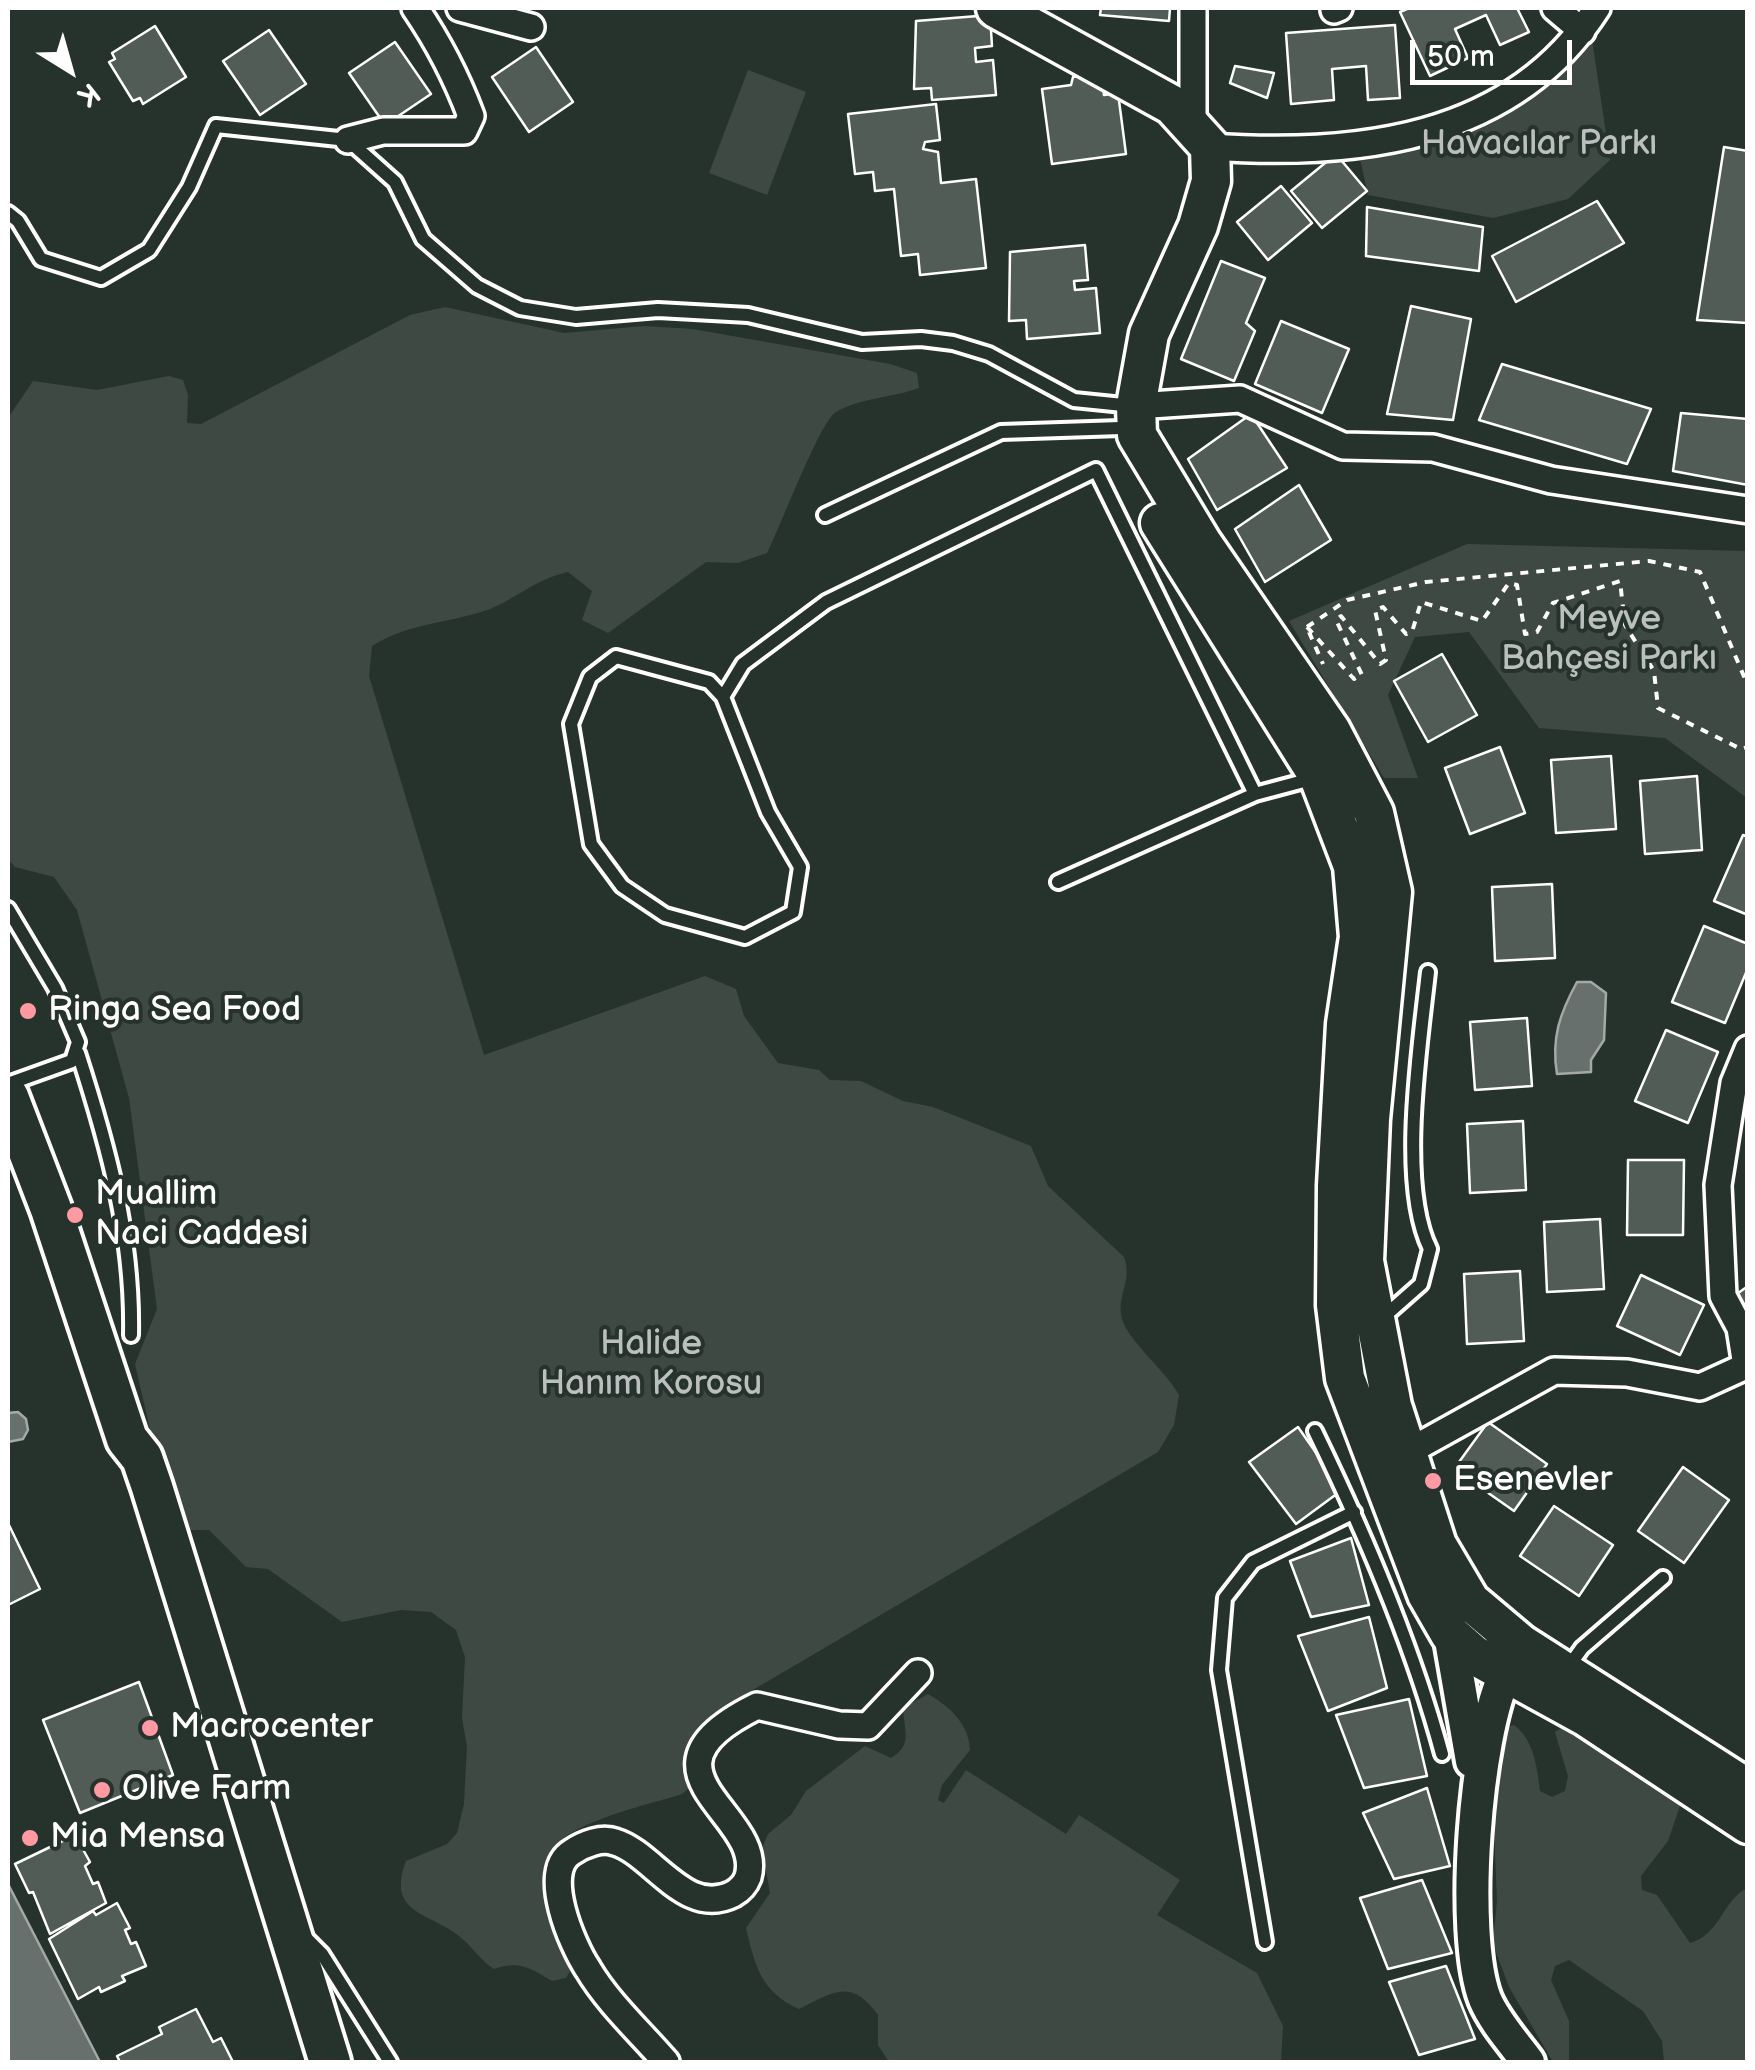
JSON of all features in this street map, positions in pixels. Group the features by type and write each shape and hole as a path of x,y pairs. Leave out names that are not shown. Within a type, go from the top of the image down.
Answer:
{"main road":[{"path":"996,8 1172,105 1201,138 1211,181 1198,226 1152,287 1128,346 1124,455 1167,536 1335,773 1374,813 1392,892 1370,1119 1364,1260 1406,1453 1446,1565 1514,1658 1585,1716 1748,1824"},
{"path":"1335,773 1353,866 1359,937 1346,1024 1337,1185 1336,1305 1345,1378 1410,1557 1450,1634 1474,1656 1514,1658 1566,1671 1748,1788"},
{"path":"8,1097 51,1209 127,1440 124,1466 131,1502 279,1936 330,2062"},
{"path":"1450,1634 1462,1615 1480,1611"},
{"path":"279,1936 309,2062"}],"street":[{"path":"348,140 383,131 464,131 470,116 459,85 444,48 415,8"},
{"path":"460,8 531,27"},
{"path":"1193,8 1201,138 1278,152 1370,143 1470,119 1530,79 1582,31 1597,8"},
{"path":"1555,8 1582,31"},
{"path":"1125,413 1240,399 1342,446 1433,448 1551,480 1748,510"},
{"path":"1406,1453 1554,1371 1627,1373 1700,1387 1746,1366 1740,1328 1723,1296 1718,1185 1734,1082 1748,1049"},
{"path":"1450,1634 1478,1795"},
{"path":"1514,1658 1489,1715 1478,1795 1474,1909 1477,1970 1486,2002 1528,2062"},
{"path":"666,2062 589,1972 561,1903 557,1872 562,1860 595,1842 611,1840 627,1846 655,1873 696,1896 722,1899 740,1891 748,1877 748,1856 700,1777 702,1754 714,1731 757,1706 840,1725 868,1726 918,1673"}],"lane":[{"path":"8,213 41,258 101,278 149,250 189,187 216,126 348,140 395,182 423,239 477,286 520,308 576,317 658,310 748,314 862,342 921,339 952,343 988,354 1074,400 1125,413"},
{"path":"825,515 1002,432 1125,413"},
{"path":"724,697 743,664 826,602 1096,470 1255,794"},
{"path":"616,657 709,682 724,697 768,812 800,867 794,912 745,937 665,915 622,886 591,844 571,724 590,677 616,657"},
{"path":"1058,882 1255,794 1335,773"},
{"path":"8,909 55,988 78,1042 120,1200 132,1273 131,1335"},
{"path":"1376,1323 1396,1311 1421,1284 1430,1249 1418,1226 1415,1093 1428,972"},
{"path":"8,1084 72,1061 78,1053"},
{"path":"1315,1431 1354,1512 1427,1699 1442,1754"},
{"path":"1264,1942 1219,1670 1225,1598 1253,1562 1354,1512"},
{"path":"1566,1671 1582,1648 1663,1578"},
{"path":"1427,1699 1461,1690"},
{"path":"279,1936 308,1939 322,1954 390,2062"}],"path":[{"path":"1306,628 1347,600 1426,582 1650,560 1700,572 1748,686"},
{"path":"1306,628 1354,679 1362,675 1336,620 1341,616 1380,664 1386,660 1375,610 1383,607 1406,634 1412,632 1421,602 1482,621 1509,583 1518,585 1525,634 1537,632 1553,602 1620,581 1625,626 1654,671 1658,708 1741,749 1748,747"},
{"path":"1306,628 1326,670"}],"green space":[{"name":"Havacılar Parkı","path":"1590,26 1610,160 1568,199 1493,218 1368,195 1359,154 1470,122"},
{"path":"748,70 806,92 767,195 709,173"},
{"name":"Halide Hanım Korosu","path":"445,307 564,333 644,326 693,329 890,364 917,373 919,388 836,412 811,454 767,553 738,563 706,562 608,633 582,620 592,591 568,572 544,580 494,607 413,628 372,646 369,676 484,1055 705,976 736,989 744,1016 778,1063 819,1070 830,1080 861,1081 903,1101 933,1107 1031,1146 1048,1186 1124,1257 1127,1273 1122,1319 1179,1395 1174,1425 1158,1452 712,1714 695,1739 693,1785 682,1794 587,1825 556,1845 550,1856 550,1882 574,1964 566,1978 552,1981 524,1967 494,1969 459,1936 414,1909 402,1892 406,1861 447,1844 457,1833 464,1804 465,1657 456,1630 431,1612 401,1610 342,1622 268,1569 246,1567 209,1530 173,1530 135,1364 157,1309 129,1098 77,910 54,877 15,867 8,859 8,418 33,381 97,390 169,376 183,380 188,395 187,423 201,424 410,315"},
{"name":"Meyve Bahçesi Parkı","path":"1467,544 1747,551 1747,798 1665,738 1539,728 1469,632 1415,637 1388,695 1418,778 1384,778 1289,621"},
{"path":"928,1694 957,1717 970,1750 942,1785 938,1800 944,1803 966,1770 1066,1834 1079,1815 1180,1880 1157,1915 1257,1973 1283,2026 1281,2062 889,2062 878,2045 878,2015 859,1996 850,1992 831,1994 799,2009 776,1995 757,1966 746,1928 770,1893 762,1848 768,1834 791,1815 806,1791 865,1746 891,1758 898,1753 906,1737 903,1708"},
{"path":"1567,1724 1683,1797 1668,1841 1641,1876 1642,1890 1657,1895 1690,1943 1708,1933 1731,1901 1747,1888 1747,2062 1664,2062 1662,2041 1643,2011 1569,1960 1555,1966 1551,1980 1569,2021 1569,2062 1553,2062 1509,1987 1493,1944 1497,1901 1492,1781 1503,1728 1514,1725 1526,1738 1536,1764 1540,1791 1552,1797 1565,1791 1568,1776 1555,1732"}],"shaded area":[{"path":"1577,982 1591,982 1606,993 1604,1040 1591,1060 1591,1072 1557,1074 1558,1026"},
{"path":"18,1412 26,1419 28,1430 23,1439 8,1442 8,1413"},
{"path":"8,1884 100,2062 8,2062"}],"building":[{"path":"1101,8 1170,8 1169,21 1100,15"},
{"path":"1409,8 1517,8 1529,32 1500,45 1486,15 1455,29 1468,58 1430,76 1400,12"},
{"path":"990,15 992,46 975,48 976,62 993,60 996,95 932,100 931,88 914,89 916,21"},
{"path":"1395,25 1400,98 1368,100 1366,66 1332,69 1334,100 1291,104 1286,33"},
{"path":"155,26 186,77 143,104 140,98 133,101 109,62 115,59 112,53"},
{"path":"269,30 306,84 260,115 223,61"},
{"path":"395,42 431,94 385,125 349,73"},
{"path":"536,47 573,102 529,132 492,77"},
{"path":"1235,66 1274,73 1267,98 1230,83"},
{"path":"1101,73 1104,95 1118,93 1126,154 1052,164 1042,89 1071,85 1073,77"},
{"path":"936,104 940,140 925,142 923,149 938,152 941,183 976,179 986,268 920,275 918,254 901,256 894,189 875,191 873,172 855,174 848,114"},
{"path":"1724,147 1748,151 1748,323 1697,320"},
{"path":"1336,154 1367,191 1322,228 1291,191"},
{"path":"1281,186 1312,223 1268,260 1237,222"},
{"path":"1597,201 1624,243 1516,302 1492,256"},
{"path":"1367,207 1483,227 1479,271 1366,256"},
{"path":"1085,245 1088,280 1074,281 1075,290 1096,288 1100,333 1027,339 1026,320 1009,321 1010,252"},
{"path":"1221,261 1265,278 1246,323 1255,331 1234,381 1181,359"},
{"path":"1411,306 1471,319 1453,420 1387,414"},
{"path":"1281,321 1349,349 1322,413 1255,384"},
{"path":"1502,364 1651,409 1627,464 1479,420"},
{"path":"1681,413 1748,419 1748,485 1673,471"},
{"path":"1251,414 1287,468 1217,510 1188,459"},
{"path":"1299,485 1331,540 1265,582 1235,529"},
{"path":"1442,654 1477,715 1428,742 1394,681"},
{"path":"1500,747 1525,813 1470,834 1445,768"},
{"path":"1611,756 1616,829 1556,833 1551,760"},
{"path":"1697,776 1702,850 1645,854 1640,781"},
{"path":"1743,835 1748,837 1748,915 1714,901"},
{"path":"1552,884 1555,958 1495,961 1492,887"},
{"path":"1704,926 1748,944 1748,968 1725,1023 1672,1002"},
{"path":"1527,1018 1532,1086 1475,1090 1470,1022"},
{"path":"1666,1030 1718,1052 1688,1123 1635,1101"},
{"path":"1523,1121 1526,1190 1470,1193 1467,1124"},
{"path":"1628,1160 1684,1160 1683,1235 1627,1235"},
{"path":"1600,1219 1604,1289 1547,1292 1544,1222"},
{"path":"1520,1271 1524,1341 1467,1344 1464,1274"},
{"path":"1641,1275 1704,1305 1680,1355 1617,1326"},
{"path":"1748,1286 1748,1315 1734,1296"},
{"path":"1488,1422 1547,1464 1514,1511 1454,1469"},
{"path":"1298,1427 1342,1490 1296,1524 1249,1462"},
{"path":"1683,1467 1729,1500 1684,1563 1638,1531"},
{"path":"1554,1506 1613,1545 1579,1596 1520,1556"},
{"path":"8,1523 40,1589 8,1605"},
{"path":"1351,1538 1369,1605 1311,1617 1290,1561"},
{"path":"1369,1617 1387,1688 1328,1711 1298,1636"},
{"path":"139,1682 173,1775 80,1813 43,1720"},
{"path":"1409,1699 1427,1776 1364,1788 1336,1715"},
{"path":"1427,1788 1450,1866 1394,1879 1363,1813"},
{"path":"75,1835 90,1862 85,1866 93,1884 98,1882 106,1903 50,1934 33,1892 29,1893 15,1864"},
{"path":"1422,1880 1452,1953 1388,1969 1360,1898"},
{"path":"117,1903 130,1928 125,1930 131,1944 136,1942 146,1966 122,1976 125,1981 101,1992 99,1987 78,1999 49,1939 93,1911 96,1915"},
{"path":"1446,1966 1475,2039 1419,2055 1389,1982"},
{"path":"196,2009 213,2042 221,2038 233,2062 120,2062 117,2056 162,2034 159,2027"}],"place":[{"name":"Ringa Sea Food","path":"28,1011"},
{"name":"Muallim Naci Caddesi","path":"75,1215"},
{"name":"Esenevler","path":"1433,1481"},
{"name":"Macrocenter","path":"150,1728"},
{"name":"Olive Farm","path":"102,1790"},
{"name":"Mia Mensa","path":"30,1838"}]}
